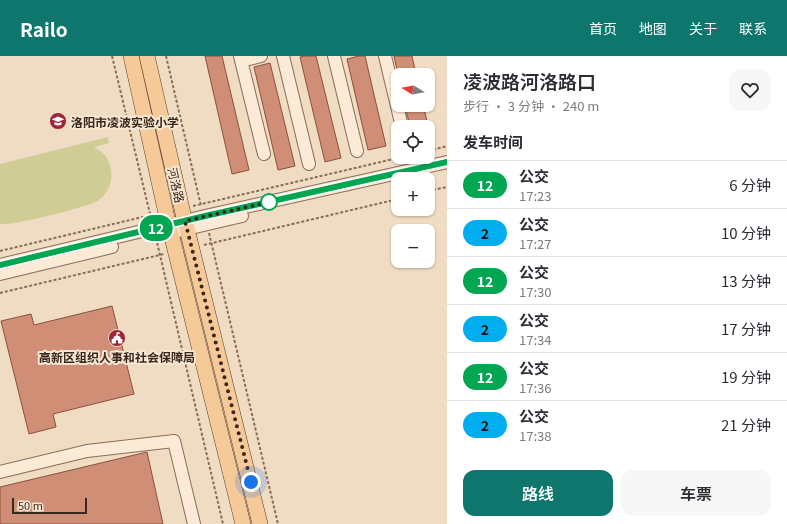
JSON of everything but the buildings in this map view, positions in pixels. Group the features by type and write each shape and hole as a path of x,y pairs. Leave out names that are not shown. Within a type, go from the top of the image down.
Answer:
{"main road":[{"name":"河洛路","path":"131,56 169,224 243,524"},
{"name":"河洛路","path":"147,56 185,220 260,524"}],"street":[{"path":"261,56 241,58 264,154"},
{"path":"283,56 309,164"},
{"path":"334,56 357,151"},
{"path":"385,56 400,120"},
{"path":"206,220 447,162"},
{"path":"430,172 447,168"},
{"path":"0,274 154,233 169,224 185,220 206,220 391,181"},
{"path":"0,265 154,233"},
{"path":"0,472 87,451 174,441 194,524"}],"path":[{"path":"112,56 223,524"},
{"path":"166,56 278,524"},
{"path":"435,149 447,146"},
{"path":"185,220 201,204 391,160"},
{"path":"435,190 447,187"},
{"path":"0,251 150,215 169,224"}],"shaded area":[{"path":"108,137 109,143 94,147 108,159 111,174 109,187 99,200 81,207 50,215 19,222 0,224 0,164"}],"bus line":[{"name":"12","path":"0,265 205,216 447,162"}],"place":[{"name":"洛阳市凌波实验小学","path":"58,121"},
{"name":"高新区组织人事和社会保障局","path":"117,338"}],"route":[{"path":"251,482 185,221 269,202"}]}
